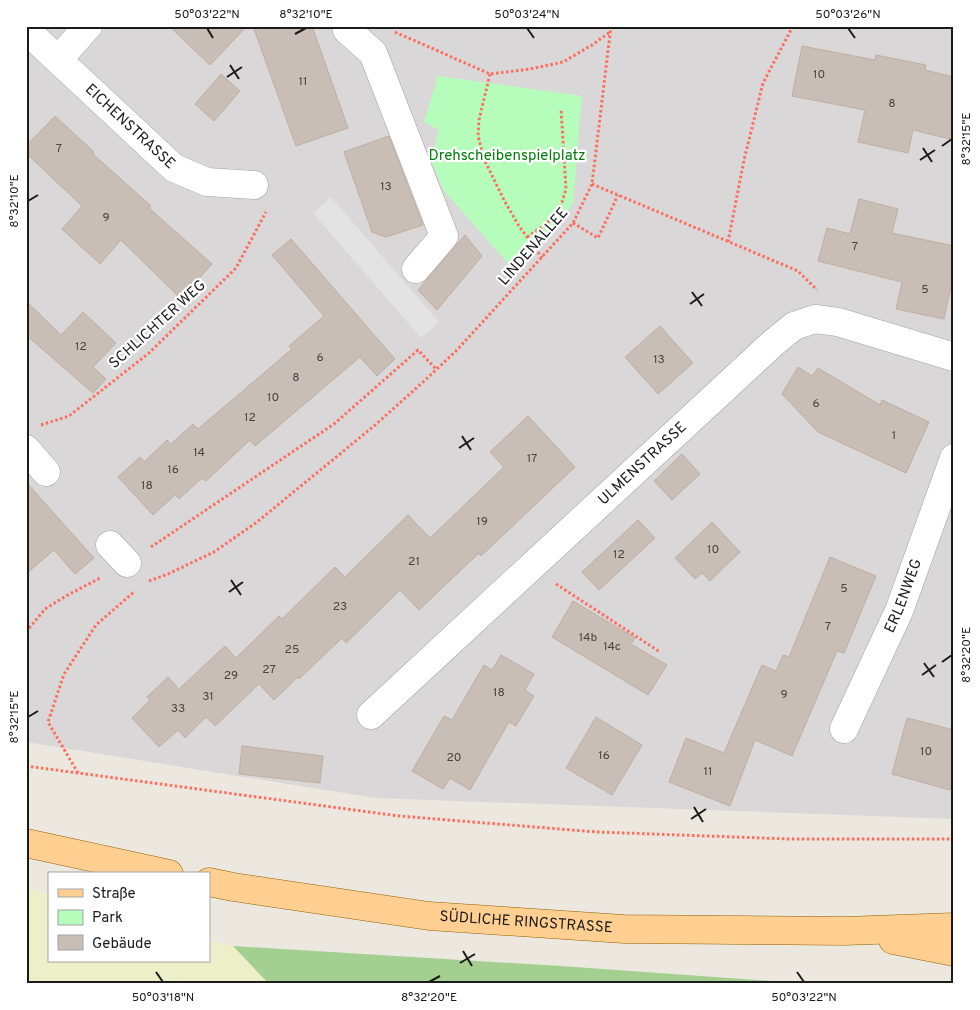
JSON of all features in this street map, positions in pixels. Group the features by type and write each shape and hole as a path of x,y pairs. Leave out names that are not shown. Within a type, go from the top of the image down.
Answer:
{"main road":[{"path":"26,843 160,872"},
{"name":"SÜDLICHE RINGSTRASSE","path":"210,882 429,916 624,929 845,931 954,927"},
{"name":"SÜDLICHE RINGSTRASSE","path":"845,931 954,952"}],"street":[{"path":"58,60 88,26"},
{"path":"346,26 346,30 374,53 444,236 416,269"},
{"name":"EICHENSTRASSE","path":"26,30 174,168 207,182 254,185"},
{"name":"ULMENSTRASSE","path":"371,715 772,344 794,326 815,319 838,322 954,357"},
{"path":"32,438 46,472"},
{"name":"ERLENWEG","path":"844,729 899,610 954,458"}],"path":[{"name":"LINDENALLEE","path":"127,564 168,574 214,552 257,522 374,426 456,351 542,258 573,223 592,184 611,26"},
{"path":"728,242 744,160 763,83 793,26"},
{"path":"390,30 490,74 530,69 563,62 610,32"},
{"path":"490,74 479,120 478,136 484,159 504,202 542,258"},
{"path":"527,237 545,225 557,213 566,189 561,109"},
{"path":"592,184 798,271 817,290 838,322"},
{"path":"573,223 598,238 618,195"},
{"name":"SCHLICHTER WEG","path":"32,438 68,416 149,353 236,268 266,211"},
{"path":"26,632 45,609 127,564 334,424 418,350 436,369"},
{"path":"78,773 48,722 64,674 96,625 127,564"},
{"path":"530,567 660,652"},
{"path":"26,766 399,816 597,832 790,839 954,839"}],"shaded area":[{"path":"26,26 954,26 954,819 375,798 26,742"},
{"path":"331,197 439,322 421,338 313,213"}],"green space":[{"name":"Drehscheibenspielplatz","path":"438,76 582,96 573,203 552,234 514,270 444,191 431,161 439,130 424,122"},
{"path":"26,888 48,894 48,962 210,962 210,940 233,946 269,984 26,984"},
{"path":"233,946 561,966 813,984 269,984"}],"building":[{"path":"169,26 247,26 210,65"},
{"path":"253,26 312,26 348,128 296,146"},
{"path":"802,46 875,60 876,55 926,65 925,70 954,77 954,140 913,130 908,153 858,142 865,110 792,96"},
{"path":"221,74 240,91 214,121 195,104"},
{"path":"55,116 94,152 93,154 151,206 149,208 212,264 181,299 121,240 100,264 62,229 82,206 26,153 26,146"},
{"path":"389,136 423,225 386,237 372,232 344,152"},
{"path":"859,199 898,209 892,233 954,246 954,272 944,319 896,309 902,282 818,261 827,228 850,234"},
{"path":"465,235 482,256 437,310 418,290"},
{"path":"291,239 395,359 377,376 360,357 255,446 250,440 206,481 202,478 179,499 175,495 153,515 118,477 140,457 144,462 167,440 171,444 193,424 198,429 292,349 289,346 324,316 272,255"},
{"path":"26,301 61,335 83,312 116,343 93,367 106,379 93,393 26,335"},
{"path":"660,326 693,363 658,394 625,357"},
{"path":"798,367 812,376 818,368 880,405 882,400 929,422 906,473 818,432 782,394"},
{"path":"528,416 575,467 481,556 479,553 419,610 400,590 346,643 342,638 274,700 259,684 215,726 206,717 185,738 178,730 159,747 132,718 150,700 147,697 168,677 179,689 225,646 236,658 279,616 282,619 335,567 345,577 408,515 430,538 504,467 490,452"},
{"path":"682,454 700,474 672,500 654,481"},
{"path":"26,482 94,558 75,574 54,550 26,574"},
{"path":"638,520 655,538 599,590 582,572"},
{"path":"712,522 740,552 710,581 702,573 695,579 675,558"},
{"path":"830,557 876,576 844,653 837,651 792,756 755,740 730,806 669,782 686,738 724,753 762,665 776,671 783,655 789,657"},
{"path":"573,601 635,638 631,644 667,665 648,695 552,637"},
{"path":"501,655 534,674 525,690 534,696 516,726 509,722 470,790 450,778 443,789 412,771 444,716 452,720 484,665 492,670"},
{"path":"596,717 642,745 612,795 566,768"},
{"path":"907,718 954,730 954,776 950,790 892,774"},
{"path":"242,746 323,756 320,783 239,774"}]}
